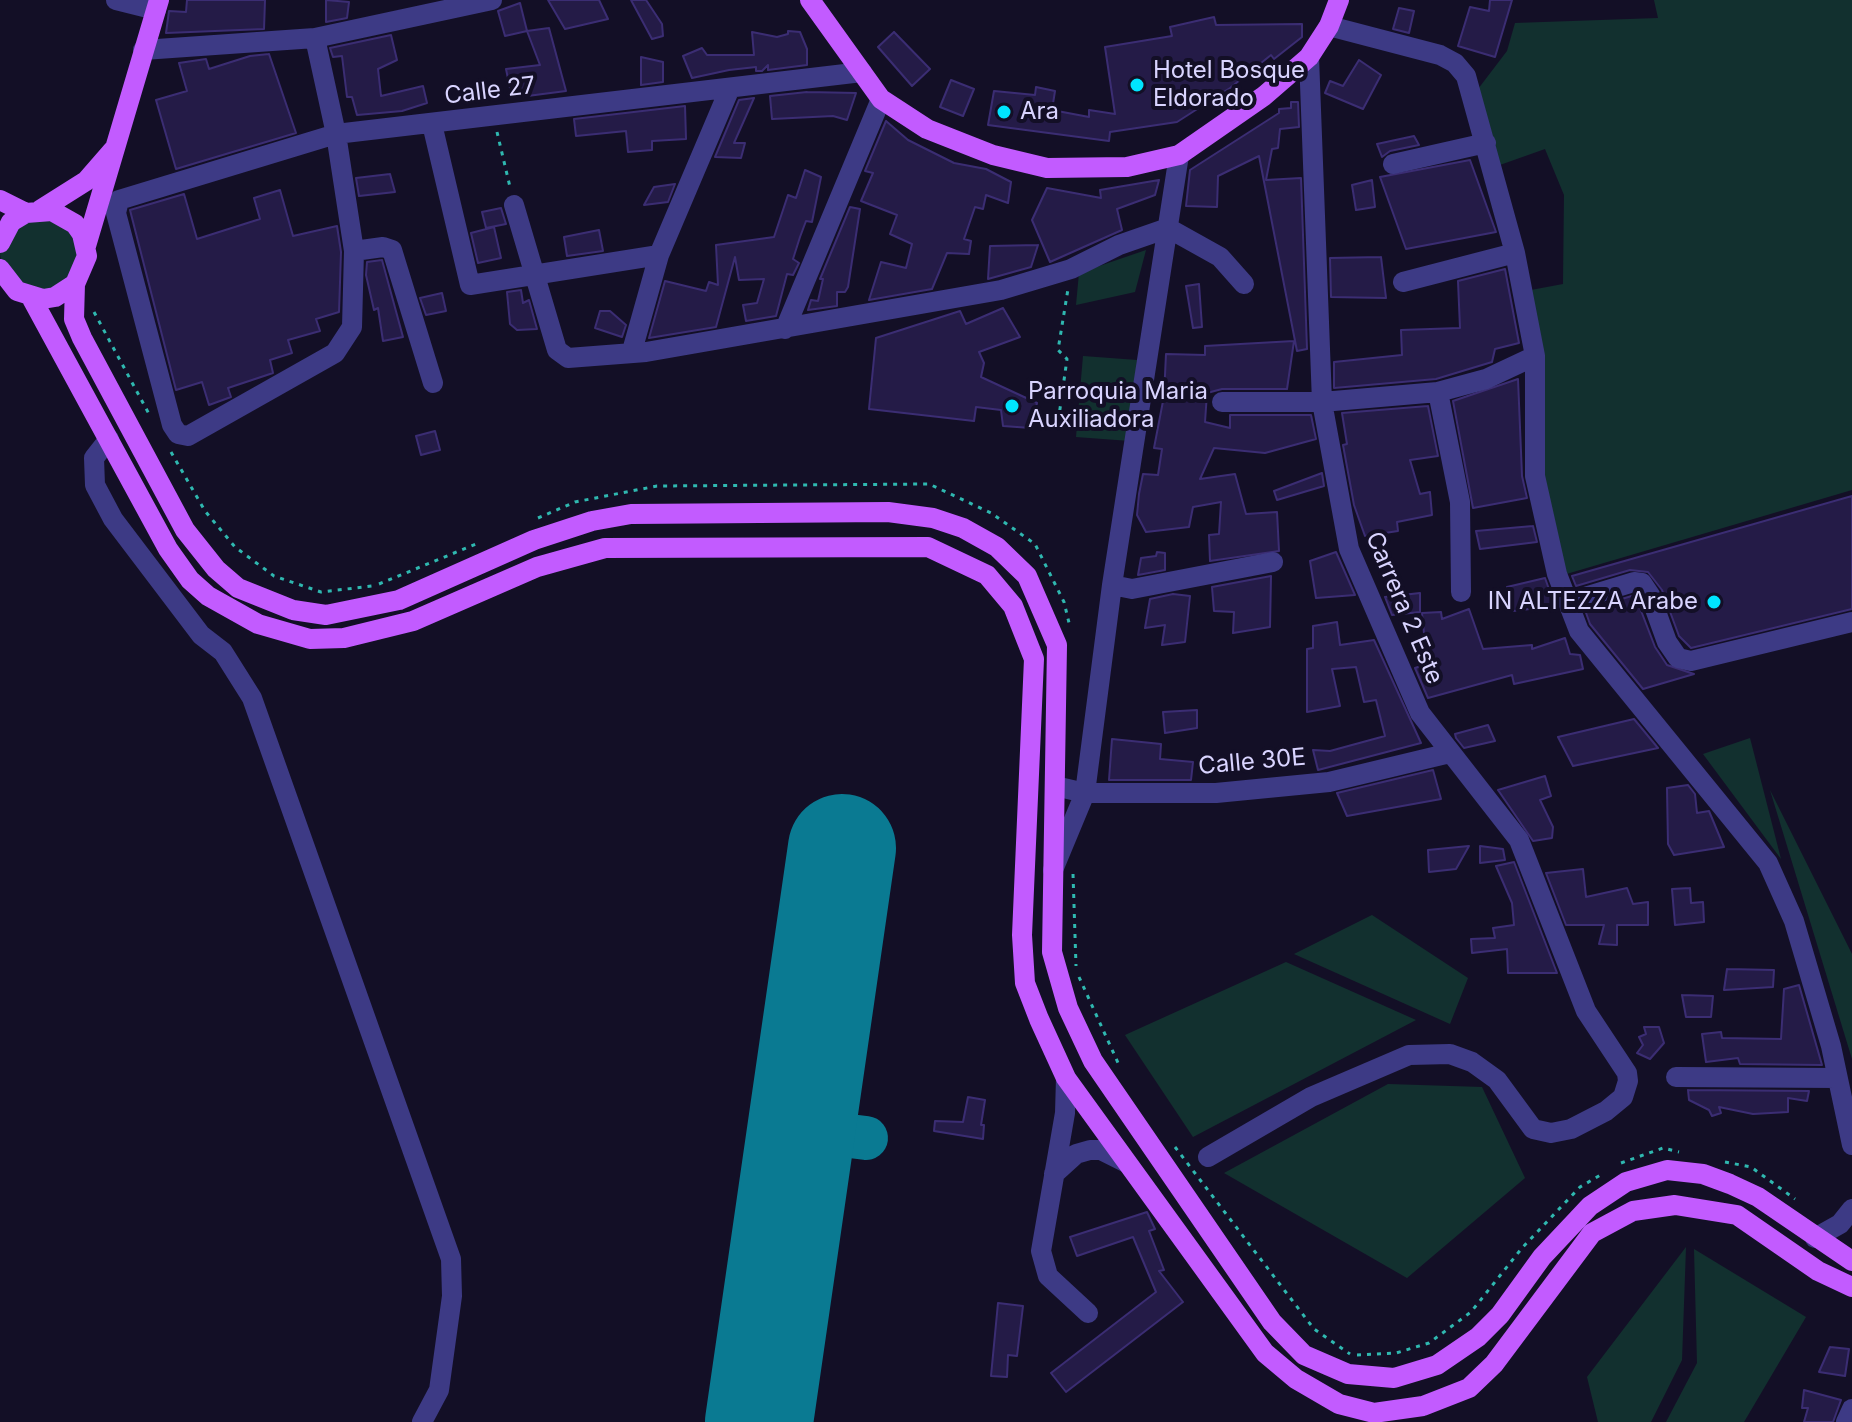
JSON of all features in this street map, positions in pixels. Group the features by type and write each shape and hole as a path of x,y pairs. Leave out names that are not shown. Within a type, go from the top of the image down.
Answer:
{"main road":[{"path":"810,0 881,99 927,129 993,155 1047,168 1127,167 1179,155 1254,104 1309,57 1329,26 1339,0"},
{"path":"157,5 86,246 85,266 75,284 74,319 185,530 216,569 250,595 293,610 326,615 363,608 399,600 563,529 631,514 888,512 933,518 963,528 997,547 1027,576 1057,645 1059,674 1055,786 1063,866 1052,952 1068,1008 1093,1061 1272,1322 1304,1355 1348,1374 1394,1378 1437,1365 1478,1337 1500,1315 1542,1257 1590,1206 1626,1182 1667,1170 1703,1174 1758,1197 1852,1261"},
{"path":"0,243 11,222 86,181 118,144"},
{"path":"0,200 33,212 64,216 82,234 86,246"},
{"path":"0,269 7,282 31,297 168,549 190,580 227,610 258,624 310,639 344,638 413,621 537,567 605,548 928,547 987,575 1013,606 1034,659 1022,935 1025,983 1066,1078 1265,1353 1296,1379 1339,1404 1374,1413 1423,1406 1469,1388 1494,1364 1592,1233 1633,1211 1675,1205 1737,1215 1818,1271 1852,1287"},
{"path":"31,297 55,297 75,284"}],"street":[{"path":"116,0 157,5"},
{"path":"143,50 315,38 450,4 492,0"},
{"path":"1329,26 1440,55 1455,63 1466,76 1515,253 1535,356 1535,476 1557,574 1579,631 1768,863 1794,921 1838,1078 1852,1145"},
{"path":"315,38 336,134 354,251 383,247 392,250 433,383"},
{"name":"Carrera 2 Este","path":"1208,1157 1311,1097 1409,1055 1450,1054 1472,1062 1497,1080 1533,1129 1551,1133 1571,1129 1606,1111 1623,1097 1627,1073 1586,1011 1519,840 1420,713 1349,549 1322,402 1309,57"},
{"name":"Calle 27","path":"354,251 352,327 335,353 188,436 178,434 172,425 116,213 119,200 336,134 862,72"},
{"path":"632,351 659,255 730,88"},
{"path":"785,329 881,99"},
{"path":"432,124 466,280 476,286 659,255"},
{"path":"1393,164 1486,143"},
{"path":"1063,866 1085,793 1112,585 1179,155"},
{"path":"514,205 561,356 646,352 1001,290 1071,269 1119,245 1168,228 1220,257 1244,284"},
{"path":"1403,282 1515,253"},
{"path":"1222,402 1322,402 1438,392 1486,379 1535,356"},
{"path":"1438,392 1460,502 1461,592"},
{"path":"109,439 94,458 95,485 113,519 201,635 223,652 252,698 451,1259 452,1296 439,1390 422,1422"},
{"path":"1112,585 1132,589 1273,562"},
{"path":"1568,602 1634,582 1642,583 1650,595 1667,642 1678,658 1691,661 1852,622"},
{"name":"Calle 30E","path":"1055,786 1085,793 1216,793 1329,782 1450,753"},
{"path":"1676,1077 1838,1078"},
{"path":"1066,1078 1065,1113 1041,1251 1048,1276 1088,1313"},
{"path":"1054,1174 1076,1154 1090,1150 1101,1150 1127,1163"},
{"path":"1815,1238 1840,1224 1852,1209"},
{"path":"1846,1422 1852,1409"}],"path":[{"path":"493,117 514,205"},
{"path":"1057,430 1067,359 1058,350 1071,269"},
{"path":"93,308 96,320 150,415"},
{"path":"166,443 205,511 235,547 274,576 321,592 376,585 478,543"},
{"path":"534,520 575,502 657,486 929,484 991,513 1035,544 1064,602 1071,633"},
{"path":"1063,866 1076,969 1122,1070"},
{"path":"1174,1145 1314,1329 1352,1356 1396,1353 1429,1343 1461,1320 1580,1187 1625,1161 1663,1148 1693,1155"},
{"path":"1722,1161 1751,1167 1798,1202"}],"green space":[{"path":"1654,0 1852,0 1852,490 1563,575 1542,486 1531,290 1563,284 1564,195 1545,149 1497,166 1475,93 1507,51 1515,23 1658,18"},
{"path":"26,215 73,226 83,266 43,297 2,268 0,254 4,238"},
{"path":"1146,250 1135,292 1076,305 1079,273"},
{"path":"1083,356 1137,360 1130,441 1076,437"},
{"path":"1750,738 1781,859 1703,754"},
{"path":"1770,790 1852,954 1852,1059"},
{"path":"1372,915 1468,978 1450,1024 1294,954"},
{"path":"1286,962 1416,1020 1193,1137 1125,1035"},
{"path":"1388,1084 1482,1087 1525,1178 1407,1278 1224,1173"},
{"path":"1686,1247 1682,1360 1651,1422 1598,1422 1587,1377"},
{"path":"1694,1249 1806,1317 1744,1422 1666,1422 1697,1363"}],"building":[{"path":"187,0 265,0 264,29 166,33 169,11 186,12"},
{"path":"326,0 349,2 347,18 326,22"},
{"path":"548,0 599,0 608,19 565,29"},
{"path":"631,0 646,0 662,24 663,36 652,39"},
{"path":"1490,0 1512,0 1495,57 1458,46 1470,7 1489,11"},
{"path":"520,3 527,31 505,36 498,11"},
{"path":"1399,8 1414,11 1409,33 1393,29"},
{"path":"1214,17 1216,25 1302,24 1302,37 1274,59 1271,55 1230,88 1177,122 1110,132 1109,141 988,125 994,91 1035,95 1036,87 1055,91 1052,110 1089,117 1089,110 1115,114 1105,47 1172,36 1170,27"},
{"path":"549,28 566,91 512,98 506,69 540,65 527,31"},
{"path":"788,31 800,32 807,49 807,65 768,70 768,65 762,71 756,71 756,67 692,78 683,56 702,48 707,55 754,55 752,32 777,37 788,34"},
{"path":"894,32 930,69 912,86 878,47"},
{"path":"391,35 397,60 378,69 381,96 423,86 427,103 402,111 357,115 352,97 347,97 342,56 333,57 330,48"},
{"path":"269,54 296,133 176,169 156,100 187,91 179,63 206,59 209,69 250,56"},
{"path":"641,57 663,62 663,82 641,85"},
{"path":"1359,60 1381,75 1363,109 1325,93 1330,81 1343,86"},
{"path":"951,80 974,89 963,116 940,107"},
{"path":"807,92 856,93 847,120 833,116 772,119 770,96"},
{"path":"754,98 734,143 745,143 741,158 715,157 739,100"},
{"path":"1291,102 1298,102 1299,127 1280,129 1278,148 1272,149 1266,180 1301,178 1307,349 1297,351 1259,156 1218,176 1217,207 1186,206 1190,170 1279,113 1279,109 1291,108"},
{"path":"685,106 686,139 652,141 652,150 628,152 626,131 576,136 574,119"},
{"path":"886,121 908,140 954,163 986,169 1011,182 1008,203 986,195 983,209 975,207 964,239 971,241 969,254 947,253 932,289 869,300 881,262 906,268 912,244 890,234 897,215 861,201 873,173 865,171"},
{"path":"1414,136 1419,145 1390,151 1382,157 1377,144"},
{"path":"1470,160 1496,232 1406,249 1380,177"},
{"path":"805,170 821,177 812,222 806,221 793,259 799,263 793,275 787,274 776,316 746,321 743,305 757,303 764,279 739,280 735,257 716,327 649,338 665,281 706,291 709,282 718,285 716,245 774,237 788,195 796,198"},
{"path":"390,174 395,192 359,196 356,178"},
{"path":"1159,180 1155,195 1117,209 1122,230 1050,262 1032,220 1047,188 1101,198 1100,190"},
{"path":"1372,180 1375,207 1356,210 1352,185"},
{"path":"675,184 668,202 644,205 654,187"},
{"path":"280,190 293,236 337,226 341,252 339,312 316,319 320,331 288,340 292,353 270,360 273,373 228,388 231,397 209,405 202,382 176,390 130,210 184,194 197,239 260,219 254,198"},
{"path":"850,207 860,209 848,287 845,292 837,292 837,306 808,310 811,300 818,301 823,279 820,279"},
{"path":"501,208 506,224 486,228 482,212"},
{"path":"494,227 501,258 478,263 471,233"},
{"path":"599,230 603,251 567,256 564,237"},
{"path":"1038,245 1031,267 988,279 990,246"},
{"path":"1381,257 1386,298 1331,297 1330,258"},
{"path":"382,260 403,337 383,341 378,308 374,310 366,275 367,262"},
{"path":"1505,269 1519,343 1495,349 1492,362 1436,379 1334,388 1334,362 1402,355 1401,330 1460,328 1458,281"},
{"path":"1199,284 1202,327 1193,328 1186,286"},
{"path":"521,290 523,303 529,300 537,329 517,330 510,324 507,292"},
{"path":"442,293 446,311 426,315 420,298"},
{"path":"1003,308 1020,337 979,352 984,363 981,377 1037,403 1031,428 1003,426 1001,410 976,407 974,421 869,409 876,338 960,311 966,324"},
{"path":"600,311 610,311 626,325 622,337 595,328"},
{"path":"1294,341 1287,389 1222,389 1207,393 1205,422 1230,428 1230,415 1311,415 1316,439 1265,453 1214,448 1200,479 1235,474 1246,514 1277,512 1279,551 1210,561 1209,535 1219,534 1221,502 1193,507 1189,527 1146,532 1137,515 1139,494 1143,474 1158,475 1162,449 1154,448 1164,396 1166,354 1205,355 1205,346"},
{"path":"1518,379 1522,476 1527,498 1473,508 1453,401"},
{"path":"1428,406 1438,456 1410,460 1420,494 1430,492 1432,515 1397,522 1398,531 1365,536 1354,505 1343,445 1347,444 1342,413"},
{"path":"435,431 440,450 421,455 416,436"},
{"path":"1322,473 1324,486 1277,500 1274,491"},
{"name":"IN ALTEZZA Arabe","path":"1852,496 1852,609 1691,648 1679,636 1662,590 1648,572 1630,570 1576,586 1572,576"},
{"path":"1533,526 1537,542 1480,549 1476,531"},
{"path":"1157,552 1165,553 1165,570 1138,575 1141,558 1156,556"},
{"path":"1336,552 1355,595 1316,598 1310,561"},
{"path":"1271,576 1270,627 1233,633 1234,612 1214,611 1212,587"},
{"path":"1545,578 1555,606 1513,611 1507,587"},
{"path":"1420,593 1420,612 1392,615 1385,597"},
{"path":"1173,594 1190,596 1185,642 1162,645 1165,625 1145,628 1150,599"},
{"path":"1635,595 1655,647 1667,665 1694,674 1643,689 1590,624 1585,610"},
{"path":"1469,609 1483,649 1532,645 1532,649 1565,638 1570,654 1580,655 1583,669 1514,684 1512,675 1428,698 1415,668 1427,664 1422,613 1441,612 1442,619"},
{"path":"1337,622 1340,645 1374,640 1421,743 1318,770 1313,750 1330,751 1385,736 1376,700 1364,702 1356,667 1332,669 1340,706 1307,712 1307,649 1313,648 1313,626"},
{"path":"1197,710 1197,728 1165,733 1163,712"},
{"path":"1634,719 1658,748 1573,766 1558,737"},
{"path":"1488,725 1495,741 1464,748 1456,738 1455,734"},
{"path":"1112,739 1161,744 1160,759 1193,762 1191,780 1109,780"},
{"path":"1433,770 1441,799 1347,816 1337,793"},
{"path":"1545,776 1551,796 1540,800 1553,827 1552,838 1533,841 1498,790"},
{"path":"1688,785 1695,794 1697,813 1709,811 1724,847 1674,855 1668,844 1667,788"},
{"path":"1469,846 1456,869 1429,872 1428,850"},
{"path":"1480,846 1503,849 1505,860 1480,863"},
{"path":"1514,862 1557,973 1508,973 1507,949 1472,953 1471,939 1495,938 1493,928 1514,925 1512,903 1496,866"},
{"path":"1583,869 1586,897 1627,888 1633,904 1648,902 1648,925 1617,925 1617,945 1599,944 1604,925 1566,925 1546,873"},
{"path":"1690,888 1691,903 1703,902 1704,922 1675,925 1672,889"},
{"path":"1727,969 1774,970 1773,987 1724,990"},
{"path":"1799,985 1822,1065 1740,1064 1738,1058 1706,1062 1702,1034 1721,1032 1722,1038 1781,1039 1784,989"},
{"path":"1682,995 1713,996 1711,1017 1686,1017"},
{"path":"1644,1027 1659,1027 1664,1043 1650,1059 1637,1053 1643,1045 1639,1037 1646,1034"},
{"path":"1688,1090 1809,1091 1807,1101 1788,1098 1788,1112 1753,1114 1719,1107 1721,1113 1712,1116 1709,1110 1689,1100"},
{"path":"968,1097 985,1100 981,1125 984,1125 983,1139 934,1131 935,1121 963,1122"},
{"path":"1147,1212 1155,1229 1149,1231 1164,1270 1159,1271 1183,1302 1066,1392 1051,1373 1156,1292 1133,1237 1077,1256 1070,1237"},
{"path":"998,1303 1023,1306 1017,1356 1008,1355 1007,1377 991,1376"},
{"path":"1830,1347 1849,1349 1845,1376 1819,1372"},
{"path":"1804,1390 1841,1400 1833,1422 1804,1422 1808,1408 1802,1408"}],"taxiway":[{"path":"801,1130 866,1138"}],"runway":[{"path":"759,1422 842,848"}],"place":[{"name":"Hotel Bosque Eldorado","path":"1137,85"},
{"name":"Ara","path":"1004,112"},
{"name":"Parroquia Maria Auxiliadora","path":"1012,406"},
{"name":"IN ALTEZZA Arabe","path":"1714,602"}]}
